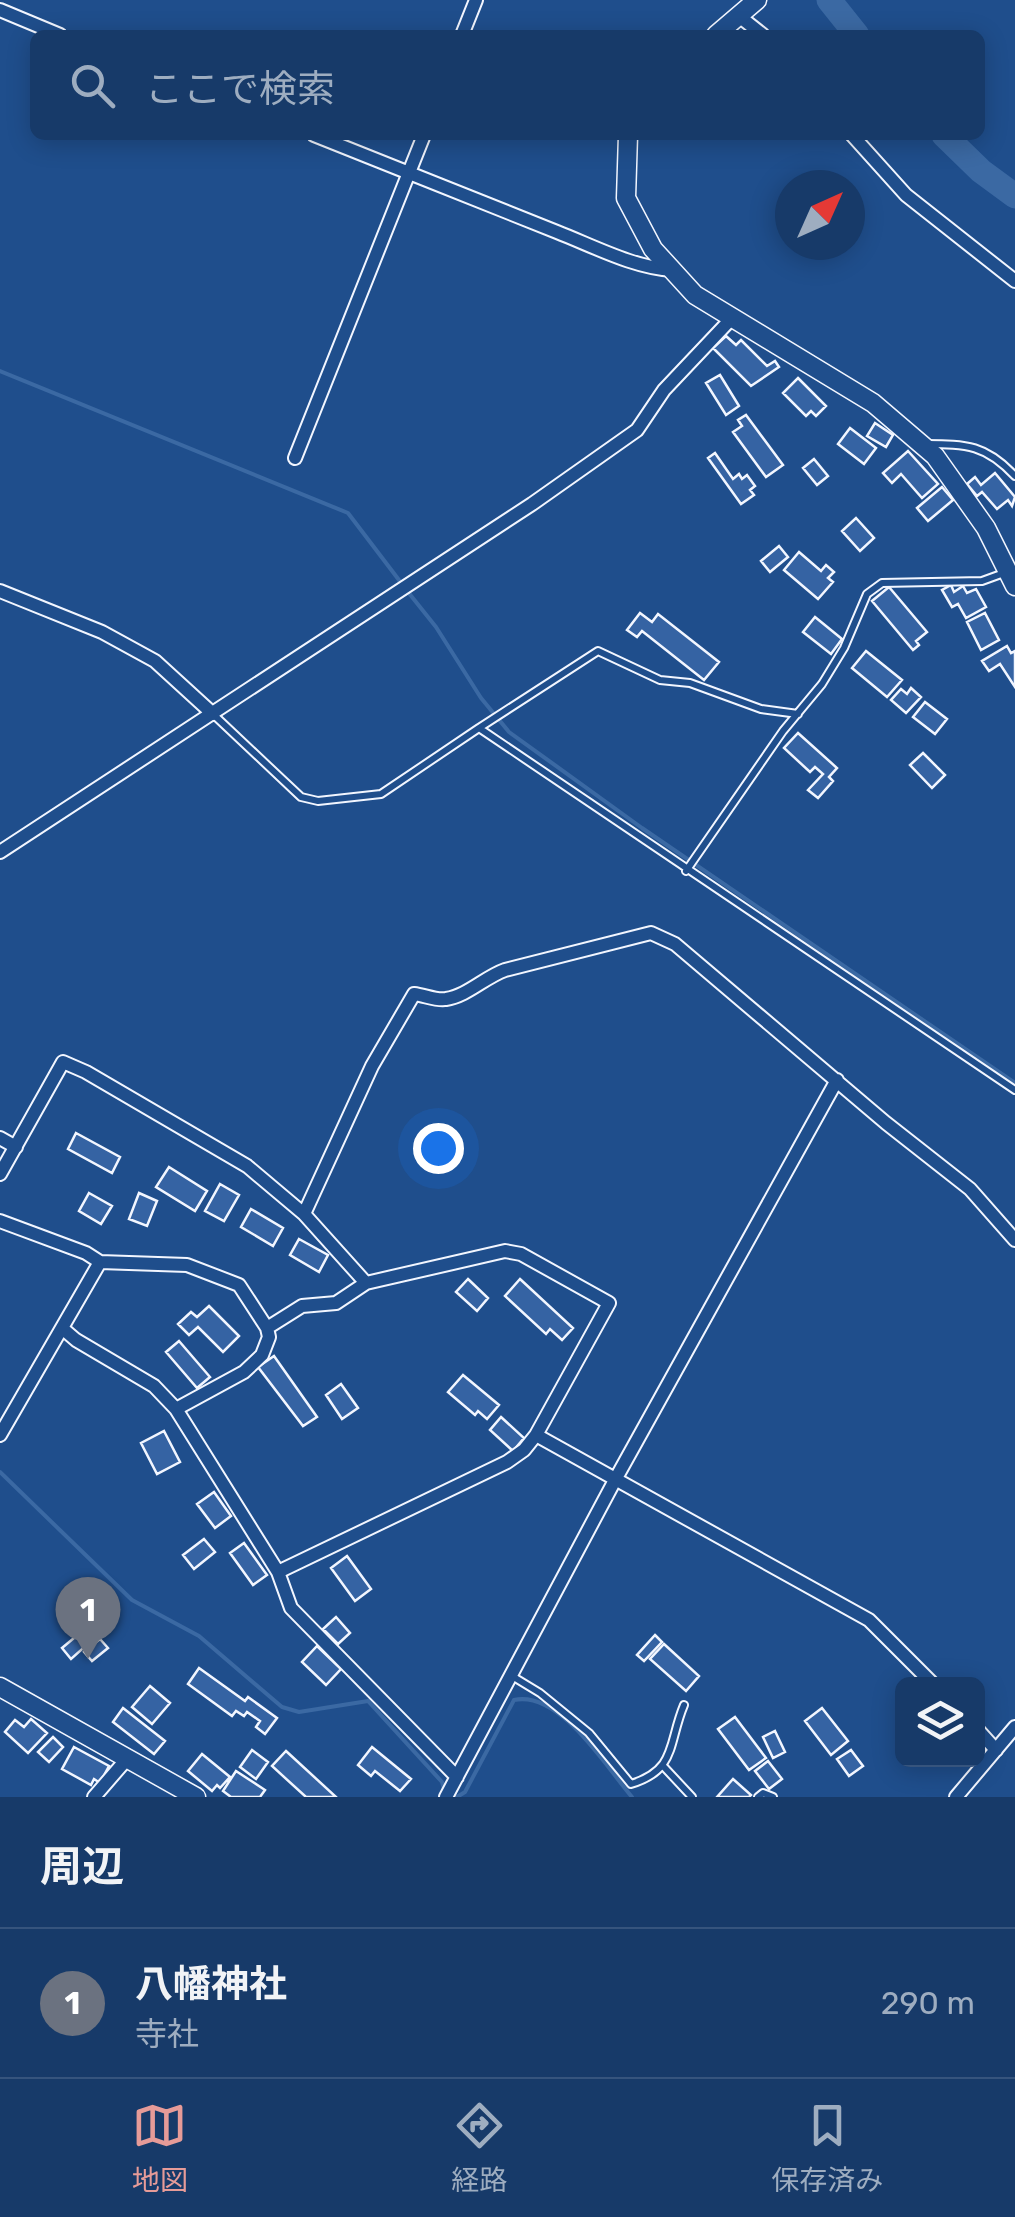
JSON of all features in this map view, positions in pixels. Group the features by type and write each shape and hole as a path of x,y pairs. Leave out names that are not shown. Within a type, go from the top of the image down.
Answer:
{"street":[{"path":"464,30 476,0"},
{"path":"722,30 757,0"},
{"path":"1,5 50,30"},
{"path":"738,16 756,30"},
{"path":"326,140 612,253 656,269 673,270"},
{"path":"295,458 422,140"},
{"path":"628,140 626,198 654,249 696,295 872,403 934,456 986,528 1012,575"},
{"path":"856,140 906,195 1015,281"},
{"path":"0,852 532,504 637,430 664,390 734,318"},
{"path":"0,591 102,632 155,661 213,714"},
{"path":"304,1214 372,1066 414,994 440,1000 450,998 505,970 650,933 675,944 886,1124 970,1189 1015,1240"},
{"path":"0,1174 63,1062 247,1166 304,1214 366,1283"},
{"path":"446,1797 615,1480 837,1080"},
{"path":"0,1138 16,1147"},
{"path":"0,1221 86,1253 100,1262 187,1265 239,1285 267,1328 267,1344 258,1362 176,1410"},
{"path":"267,1328 302,1306 336,1302 366,1283 505,1251 521,1254 610,1303 524,1450 507,1462 278,1572"},
{"path":"0,1435 100,1262"},
{"path":"62,1328 154,1386 176,1410 278,1572 291,1608 455,1781"},
{"path":"536,1435 869,1620 927,1677"},
{"path":"0,1687 196,1797"},
{"path":"956,1797 1015,1727"},
{"path":"985,1738 996,1750"},
{"path":"94,1797 126,1760"}],"lane":[{"path":"920,444 962,444 995,454 1015,476"},
{"path":"686,871 822,684 844,648 868,594 882,583 982,581 1012,575"},
{"path":"213,714 301,796 318,801 381,794 598,651 660,680 690,682 761,709 798,714"},
{"path":"480,728 1015,1090"},
{"path":"512,1676 590,1733 631,1784 664,1767 684,1705"},
{"path":"664,1767 692,1797"},
{"path":"758,1797 763,1793 773,1797"}],"building":[{"path":"726,336 736,345 741,340 767,366 775,361 779,367 751,386 713,348"},
{"path":"720,375 739,406 726,415 706,383"},
{"path":"798,378 826,406 816,416 811,411 806,416 783,393"},
{"path":"746,415 783,465 766,477 733,432 742,426 738,420"},
{"path":"875,423 893,435 886,447 867,436"},
{"path":"850,428 876,448 864,464 838,444"},
{"path":"908,451 938,484 922,498 901,474 892,483 883,473"},
{"path":"715,453 733,479 739,474 742,479 747,475 755,486 750,490 754,495 741,504 708,458"},
{"path":"814,459 828,476 817,485 803,468"},
{"path":"995,473 1015,497 1012,506 1008,500 997,509 982,492 977,496 967,484 975,477 981,485"},
{"path":"942,487 953,500 928,521 917,508"},
{"path":"856,518 874,538 860,551 842,531"},
{"path":"779,546 788,557 770,572 761,561"},
{"path":"799,552 821,571 826,565 834,572 828,578 833,582 818,599 784,570"},
{"path":"951,585 954,592 963,586 967,593 976,589 986,607 966,618 958,604 952,607 942,590"},
{"path":"889,587 927,632 916,641 919,645 913,650 872,601"},
{"path":"640,613 652,622 658,614 719,662 704,680 642,631 637,637 627,630"},
{"path":"985,613 999,640 981,650 967,622"},
{"path":"815,617 842,639 831,654 803,632"},
{"path":"1007,646 1011,653 1015,651 1015,687 1000,664 989,671 982,661"},
{"path":"866,651 902,680 887,697 852,668"},
{"path":"911,688 921,697 906,713 891,700 901,689 907,694"},
{"path":"925,702 947,719 935,734 913,717"},
{"path":"798,733 837,768 829,777 833,781 818,798 808,790 823,774 815,767 810,772 784,748"},
{"path":"923,753 945,775 932,788 910,765"},
{"path":"76,1133 120,1157 112,1173 68,1149"},
{"path":"169,1167 207,1191 195,1211 156,1187"},
{"path":"220,1184 239,1195 224,1221 205,1211"},
{"path":"89,1193 112,1206 101,1224 79,1211"},
{"path":"139,1193 157,1201 147,1226 129,1219"},
{"path":"251,1209 283,1228 273,1246 241,1227"},
{"path":"299,1239 328,1255 319,1272 290,1255"},
{"path":"468,1279 488,1298 477,1311 456,1292"},
{"path":"520,1279 573,1328 562,1340 550,1329 546,1334 505,1296"},
{"path":"209,1306 239,1336 223,1352 198,1327 189,1335 178,1324 191,1312 197,1317"},
{"path":"179,1341 210,1377 197,1388 166,1352"},
{"path":"274,1356 317,1417 303,1426 258,1367"},
{"path":"463,1375 499,1405 487,1419 478,1411 475,1415 448,1392"},
{"path":"341,1384 358,1408 342,1419 326,1395"},
{"path":"501,1417 524,1438 513,1451 490,1430"},
{"path":"164,1431 180,1462 157,1474 141,1443"},
{"path":"214,1492 231,1516 215,1528 197,1504"},
{"path":"204,1539 215,1552 194,1569 183,1555"},
{"path":"244,1543 267,1575 253,1585 230,1553"},
{"path":"347,1556 371,1589 355,1601 331,1568"},
{"path":"336,1617 350,1633 338,1644 323,1629"},
{"path":"80,1633 89,1643 71,1659 62,1648"},
{"path":"655,1635 662,1642 644,1661 637,1655"},
{"path":"100,1639 108,1648 92,1661 84,1652"},
{"path":"664,1644 699,1676 686,1691 650,1659"},
{"path":"317,1646 341,1669 326,1685 302,1662"},
{"path":"199,1668 277,1718 265,1734 256,1727 260,1721 247,1712 244,1716 236,1711 232,1716 188,1684"},
{"path":"150,1686 170,1703 152,1724 132,1707"},
{"path":"123,1708 165,1741 154,1754 113,1722"},
{"path":"822,1708 848,1741 831,1755 805,1721"},
{"path":"735,1717 766,1758 749,1770 718,1729"},
{"path":"31,1719 47,1733 28,1753 5,1732 15,1720 24,1727"},
{"path":"775,1731 785,1752 773,1758 763,1737"},
{"path":"53,1737 63,1747 49,1762 38,1752"},
{"path":"74,1747 109,1766 100,1783 94,1779 91,1785 62,1769"},
{"path":"372,1747 411,1779 400,1791 375,1771 371,1776 358,1765"},
{"path":"252,1750 268,1762 256,1779 240,1767"},
{"path":"851,1750 863,1766 849,1776 837,1759"},
{"path":"286,1751 336,1797 306,1797 272,1766"},
{"path":"202,1754 230,1777 220,1788 217,1785 212,1791 188,1771"},
{"path":"768,1761 782,1779 769,1789 755,1771"},
{"path":"236,1771 265,1790 260,1797 231,1797 223,1791"},
{"path":"733,1779 751,1795 717,1797"}],"waterway":[{"path":"829,0 853,30"},
{"path":"949,140 1015,196"},
{"path":"0,371 348,513 402,584"},
{"path":"408,592 509,732 642,828 1015,1083"},
{"path":"0,1472 132,1600 199,1636 282,1707 299,1712 368,1701 442,1782 445,1793"},
{"path":"457,1797 465,1792 514,1700 531,1700 565,1718 632,1797"}],"place":[{"name":"八幡神社","path":"88,1659"}]}
